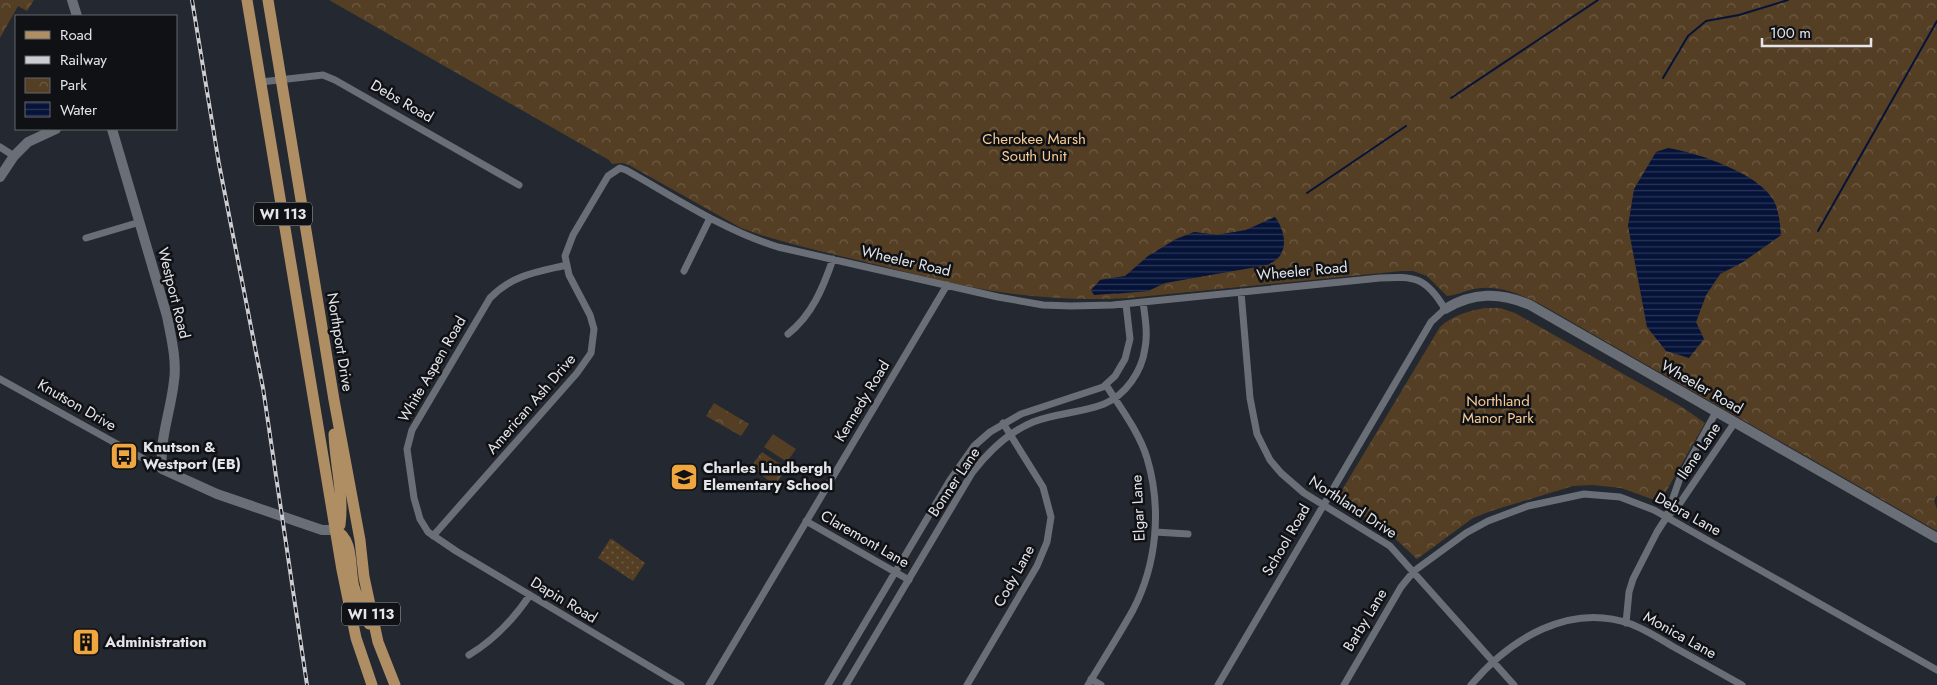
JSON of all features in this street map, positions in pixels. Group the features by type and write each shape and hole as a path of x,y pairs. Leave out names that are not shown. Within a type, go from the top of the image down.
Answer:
{"main road":[{"name":"WI 113","path":"246,0 335,530 356,638 372,685"},
{"name":"Northport Drive","path":"268,0 334,400 360,540 364,577 378,642 395,685"},
{"path":"334,400 335,454 340,502 340,524 335,530 343,534 347,542 353,584 358,602 378,642"}],"street":[{"path":"72,0 77,15"},
{"name":"Debs Road","path":"261,82 323,75 335,80 519,185"},
{"path":"0,177 14,156 33,138 53,130"},
{"name":"Westport Road","path":"112,130 167,316 175,367 172,399 161,459 162,469"},
{"path":"0,147 14,156"},
{"name":"Wheeler Road","path":"567,265 566,256 573,236 608,176 617,169 626,170 710,218 757,240 998,297 1043,304 1098,306 1126,304 1380,278 1410,277 1427,285 1445,309 1463,300 1484,295 1500,295 1530,305 1937,538"},
{"path":"684,271 710,218"},
{"path":"86,238 140,222"},
{"path":"788,334 808,314 825,282 833,259"},
{"name":"American Ash Drive","path":"434,536 577,372 591,353 594,329 590,315 569,275 567,265"},
{"name":"White Aspen Road","path":"434,536 428,532 422,523 414,498 407,449 412,430 490,298 498,289 512,279 567,265"},
{"name":"Kennedy Road","path":"709,685 947,285"},
{"name":"Northland Drive","path":"1241,292 1240,302 1250,398 1257,434 1265,451 1281,473 1304,493 1390,546 1514,685"},
{"name":"Bonner Lane","path":"846,685 972,473 995,446 1032,422 1103,404 1114,398 1128,386 1142,361 1146,347 1143,302"},
{"path":"1106,385 1121,367 1130,338 1126,304"},
{"name":"School Road","path":"1218,685 1431,322 1445,309"},
{"name":"Knutson Drive","path":"0,379 162,469 218,494 322,530 335,530"},
{"name":"Bonner Lane","path":"828,685 965,457 990,432 1003,423 1043,405 1106,385"},
{"name":"Elgar Lane","path":"1090,682 1126,622 1139,596 1154,546 1155,532 1154,496 1147,457 1106,385"},
{"name":"Ilene Lane","path":"1626,623 1629,592 1633,579 1666,518 1680,478 1716,412"},
{"name":"Ilene Lane","path":"1666,518 1678,506 1735,422"},
{"name":"Cody Lane","path":"967,685 1037,566 1047,542 1051,517 1047,496 1039,479 1003,423"},
{"name":"Debra Lane","path":"1414,571 1466,533 1488,521 1528,506 1584,494 1620,497 1635,502 1666,518 1937,670"},
{"name":"Claremont Lane","path":"806,521 909,580"},
{"path":"1155,532 1188,534"},
{"name":"Dapin Road","path":"434,536 530,596 681,685"},
{"name":"Barby Lane","path":"1344,685 1393,600 1414,571"},
{"path":"469,655 488,643 507,625 530,596"},
{"name":"Monica Lane","path":"1471,685 1494,662 1532,633 1555,624 1579,618 1626,623 1640,628 1742,685"},
{"path":"1724,684 1728,678"},
{"path":"1090,682 1101,685"}],"green space":[{"path":"0,0 34,0 27,11 18,6 0,38"},
{"name":"Cherokee Marsh South Unit","path":"329,0 1937,0 1937,495 1934,501 1937,509 1937,531 1542,305 1509,291 1483,288 1447,296 1427,276 1413,271 1402,271 1129,298 1067,298 1006,293 966,286 803,247 741,228 629,165 622,163 612,164 609,160","holes":["1668,148 1704,157 1736,171 1781,235 1743,262 1720,274 1706,295 1696,322 1647,327 1639,280","1275,217 1242,269 1165,283 1148,291 1117,294 1100,280 1125,276 1194,232 1217,235 1246,230"]},
{"name":"Northland Manor Park","path":"1485,308 1500,308 1515,313 1682,407 1705,423 1660,502 1621,488 1593,485 1573,486 1473,518 1417,559 1386,530 1336,500 1440,327 1450,319 1461,314"},
{"path":"714,403 749,424 741,436 706,416"},
{"path":"773,434 796,449 787,462 764,447"},
{"path":"762,452 786,468 775,486 751,466"},
{"path":"610,539 645,563 633,581 598,558"}],"water":[{"path":"1668,148 1695,154 1726,166 1742,173 1755,182 1774,201 1781,235 1743,262 1720,274 1706,295 1696,322 1704,339 1689,358 1666,351 1647,327 1628,226 1634,189 1656,152"},
{"path":"1275,217 1282,231 1284,243 1278,258 1268,265 1165,283 1148,291 1094,295 1091,290 1100,280 1125,276 1148,256 1176,239 1194,232 1217,235 1246,230"}],"waterway":[{"path":"1451,98 1598,0"},
{"path":"1663,78 1688,36 1706,21 1739,15 1788,0"},
{"path":"1818,231 1937,21"},
{"path":"1307,193 1406,126"}],"railway":[{"path":"192,0 219,164 263,388 307,685"}],"place":[{"name":"Knutson & Westport (EB)","path":"124,456"},
{"name":"Charles Lindbergh Elementary School","path":"684,477"},
{"name":"Administration","path":"86,642"}]}
